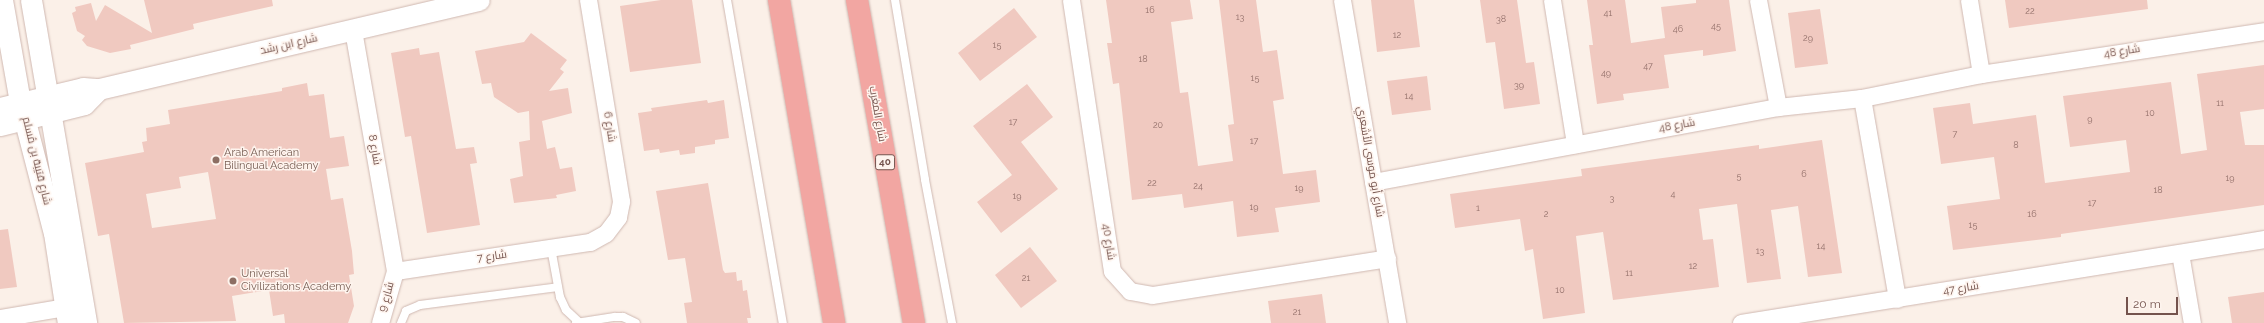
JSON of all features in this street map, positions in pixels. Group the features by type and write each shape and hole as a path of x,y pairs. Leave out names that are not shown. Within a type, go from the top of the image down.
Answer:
{"highway":[{"path":"779,0 834,323"},
{"name":"شارع المغرب","path":"857,0 914,323"}],"street":[{"name":"شارع قتيبة بن مُسلم","path":"2,0 23,111 54,233 66,315"},
{"name":"شارع قتيبة بن مُسلم","path":"31,0 86,323"},
{"name":"شارع ابن رشد","path":"0,125 23,111 48,104 84,104 99,90 354,30 429,6 479,0"},
{"name":"شارع 6","path":"588,0 621,201 618,217 606,233 590,242"},
{"name":"شارع 40","path":"1071,0 1112,271 1130,291 1152,296 1387,258"},
{"name":"شارع أبو موسى الأشعري","path":"1342,0 1397,323"},
{"path":"1552,0 1575,144"},
{"path":"1758,0 1778,108"},
{"path":"1969,0 1981,74"},
{"name":"شارع 8","path":"354,30 395,271"},
{"name":"شارع 48","path":"1373,182 1778,108 1862,98 1981,74 2264,31"},
{"path":"1862,98 1897,300"},
{"name":"شارع ابن رشد","path":"0,108 23,111"},
{"name":"شارع 47","path":"1751,322 1897,300 2264,239"},
{"name":"شارع 7","path":"395,271 590,242"},
{"path":"2180,253 2192,323"},
{"name":"شارع 9","path":"380,323 395,271"},
{"path":"0,318 66,315"}],"lane":[{"path":"727,0 783,323"},
{"path":"895,0 925,180 952,323"},
{"path":"551,248 562,304 577,323 619,317 636,323"},
{"path":"401,323 406,311 420,305 558,287"}],"building":[{"path":"144,0 272,0 273,6 193,24 194,29 130,45 131,49 110,53 87,46 82,40 85,36 77,31 72,13 76,11 75,7 91,3 96,21 105,5 152,33"},
{"path":"661,0 692,0 701,63 630,72 620,6"},
{"path":"1106,0 1190,0 1193,19 1171,22 1180,93 1188,92 1198,166 1233,161 1228,125 1234,124 1219,0 1256,0 1263,52 1277,50 1284,99 1273,101 1283,174 1316,170 1320,202 1275,208 1279,232 1237,237 1233,201 1184,208 1182,194 1132,200 1119,83 1113,84 1107,43 1112,43"},
{"path":"1371,0 1414,0 1420,47 1377,52"},
{"path":"1480,0 1517,0 1526,63 1534,62 1540,104 1504,109 1495,42 1486,43"},
{"path":"1587,0 1625,0 1631,43 1665,38 1661,7 1696,3 1696,0 1729,0 1736,51 1703,56 1703,50 1664,55 1669,88 1623,94 1624,100 1597,104 1589,45 1593,45"},
{"path":"2005,0 2147,0 2148,9 2009,28"},
{"path":"1014,8 1037,37 980,81 958,53"},
{"path":"1820,9 1828,64 1795,68 1788,13"},
{"path":"531,33 567,60 560,69 564,72 549,91 568,88 572,113 542,121 547,149 555,147 560,169 572,167 576,191 556,195 557,198 514,203 510,179 523,176 519,142 530,140 529,111 518,113 494,97 491,83 482,84 475,51 524,42"},
{"path":"419,48 420,55 439,52 456,149 474,147 477,163 470,164 480,225 427,233 411,136 405,137 391,53"},
{"path":"2264,65 2264,109 2240,112 2245,145 2264,145 2264,205 2061,234 2061,237 1953,250 1947,206 2000,199 1994,157 1941,164 1933,108 1970,103 1973,124 2036,115 2045,183 2130,172 2126,140 2070,147 2063,96 2171,82 2181,154 2207,150 2197,74"},
{"path":"1427,76 1431,110 1392,115 1387,81"},
{"path":"307,83 309,96 324,94 330,138 344,136 349,166 326,169 331,200 343,198 352,251 354,274 349,275 354,306 348,323 285,323 284,314 273,316 269,290 232,296 236,321 124,323 109,234 98,236 85,163 144,152 142,142 147,141 146,128 170,124 168,110 282,91 282,88","holes":["208,172 216,219 152,228 146,194 181,188 179,177"]},
{"path":"1027,84 1053,117 1021,142 1058,189 1001,233 977,202 1012,175 973,126"},
{"path":"707,100 708,103 724,100 729,138 715,140 715,144 695,147 695,153 680,155 679,150 660,153 659,149 644,151 638,113 652,111 651,108"},
{"path":"1822,140 1842,273 1808,277 1798,206 1771,210 1781,279 1747,283 1737,204 1699,209 1703,240 1713,239 1719,287 1613,300 1603,232 1576,236 1585,313 1543,319 1533,249 1525,251 1520,219 1455,228 1450,194 1582,176 1581,169 1759,145 1759,149"},
{"path":"708,183 723,270 725,273 736,272 737,281 742,280 743,291 747,290 751,318 747,318 748,323 687,323 684,303 692,302 685,258 668,260 656,191"},
{"path":"8,229 17,287 0,289 0,230"},
{"path":"1030,247 1057,281 1021,308 995,275"},
{"path":"2264,292 2264,323 2232,323 2228,297"},
{"path":"1322,294 1326,323 1271,323 1268,301"}],"place":[{"name":"Arab American Bilingual Academy","path":"216,160"},
{"name":"Universal Civilizations Academy","path":"233,281"}]}
